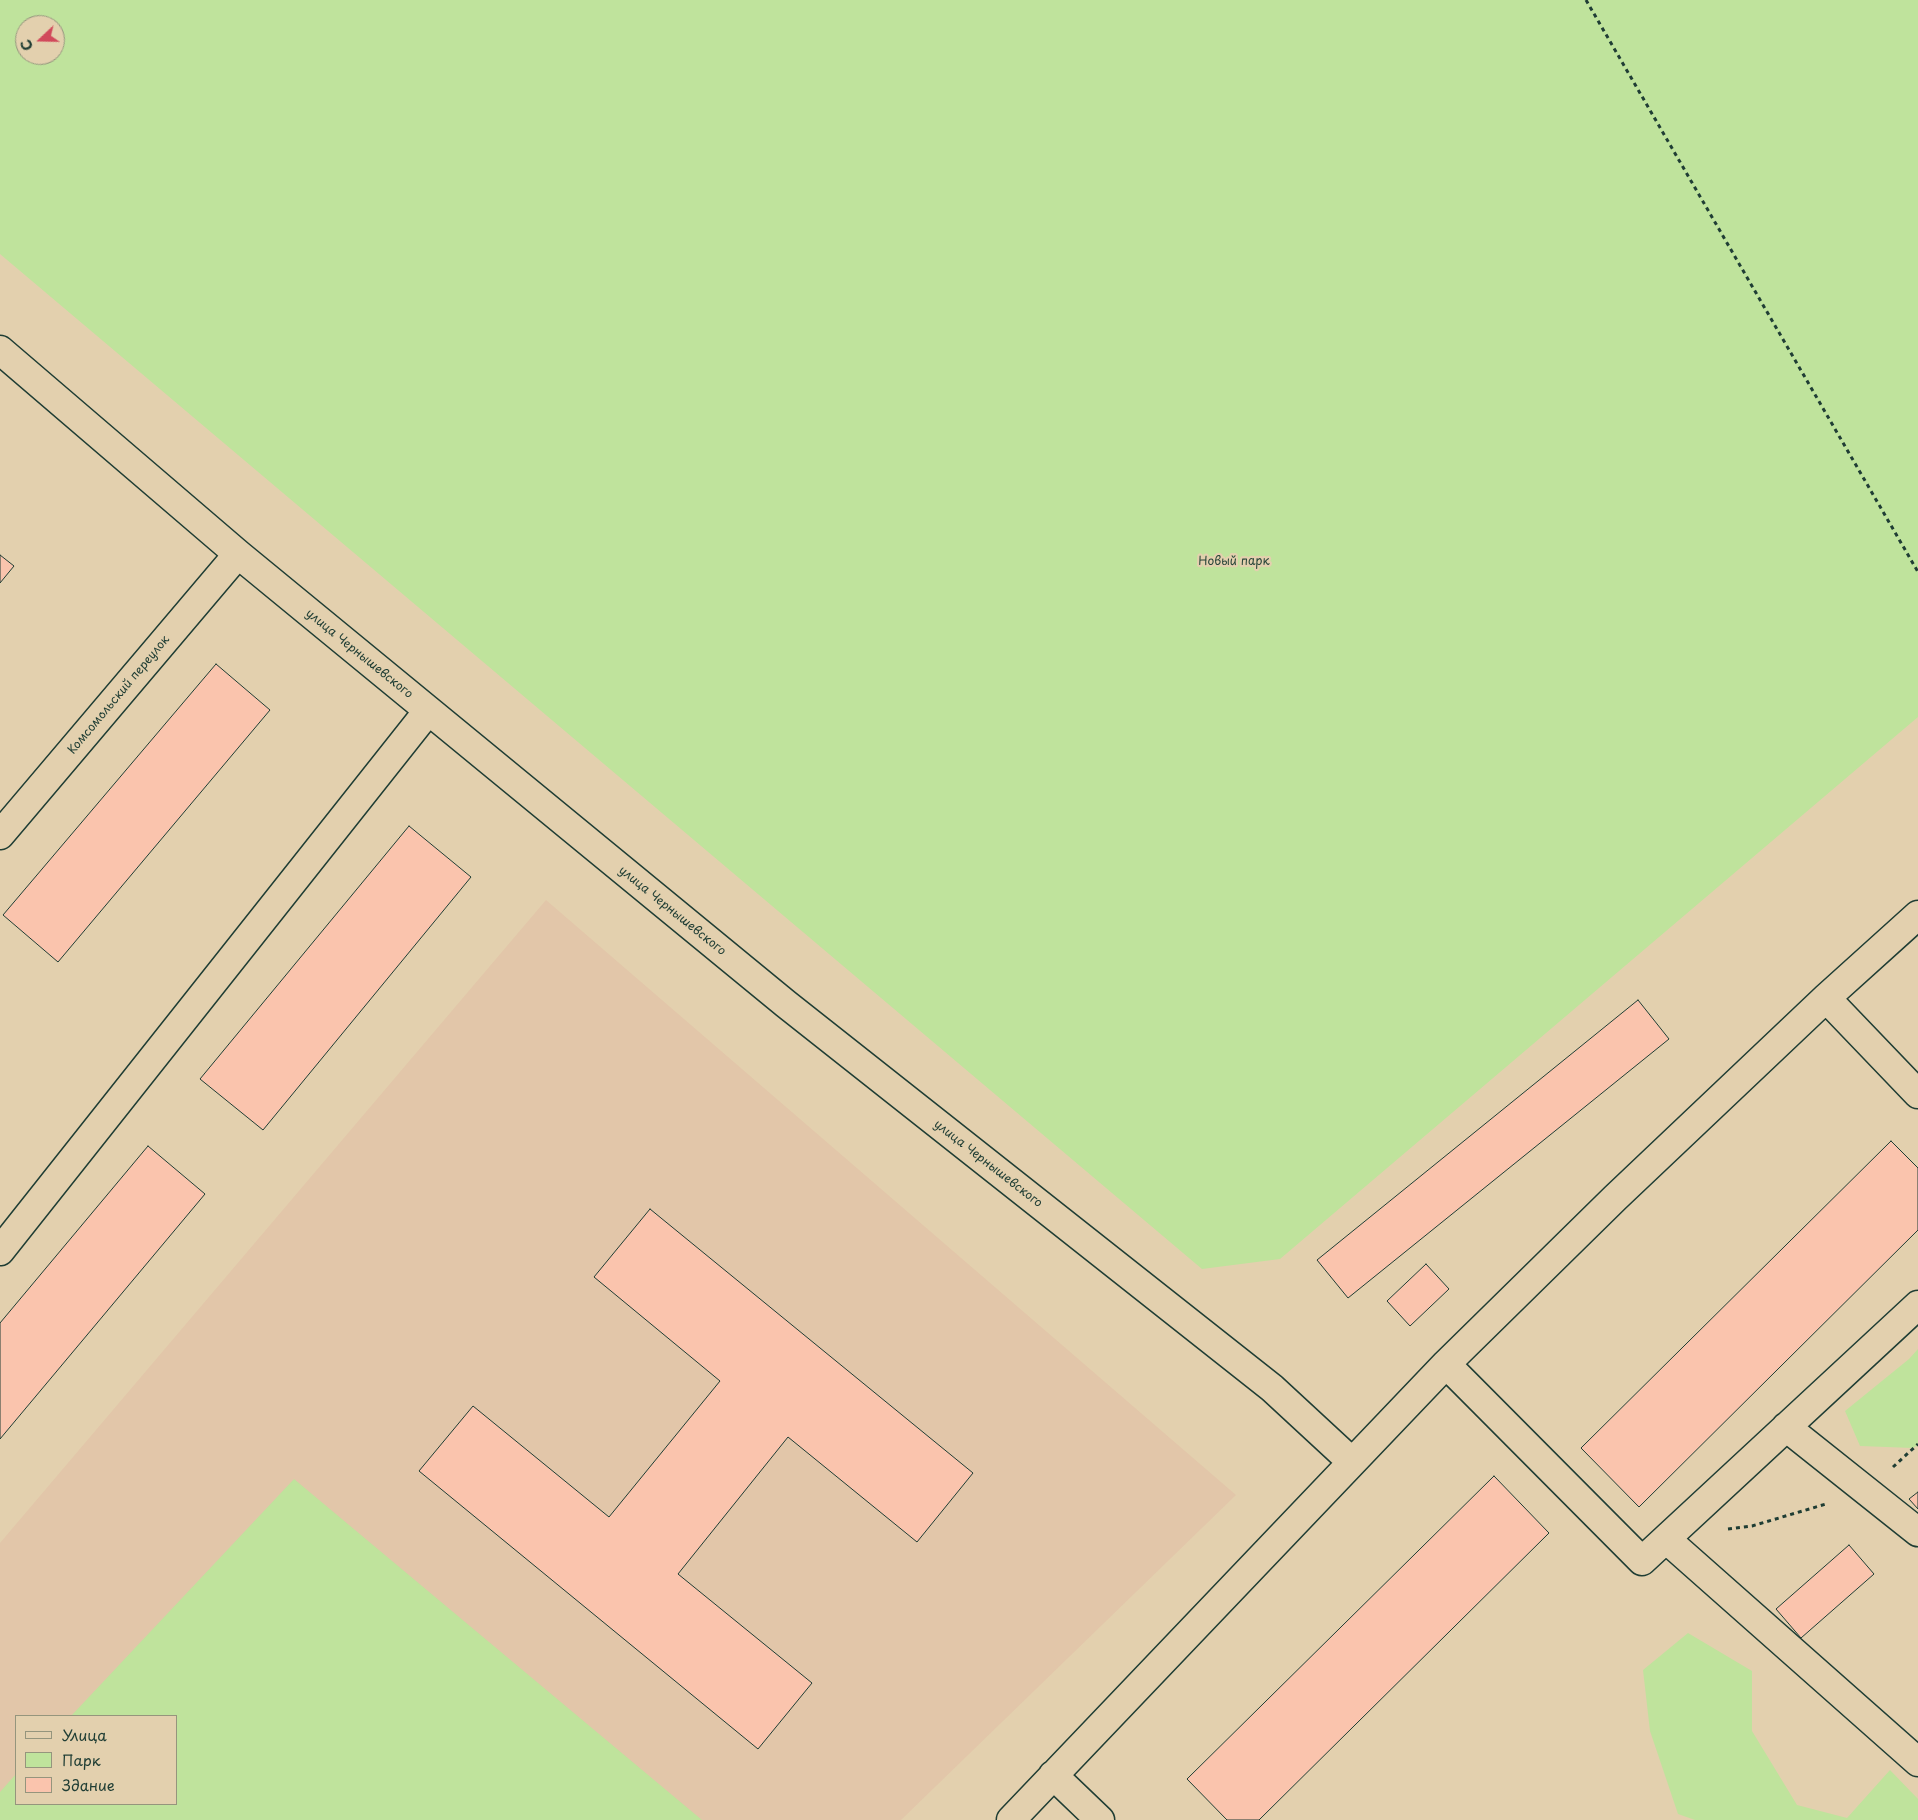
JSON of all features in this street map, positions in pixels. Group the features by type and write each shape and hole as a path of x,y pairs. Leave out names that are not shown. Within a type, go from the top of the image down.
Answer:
{"street":[{"name":"улица Чернышевского","path":"0,350 238,554 428,711 786,1004 1272,1388 1352,1462"},
{"name":"Комсомольский переулок","path":"0,835 238,554"},
{"path":"0,1251 428,711"},
{"path":"1011,1820 1446,1364 1615,1198 1826,998 1918,915"},
{"path":"1826,998 1918,1094"},
{"path":"1446,1364 1642,1561 1918,1305"},
{"path":"1786,1427 1918,1532"},
{"path":"1666,1538 1918,1762"},
{"path":"1053,1775 1100,1820"}],"path":[{"path":"1586,0 1918,572"},
{"path":"1723,1530 1752,1526 1868,1492 1918,1444"}],"shaded area":[{"path":"546,900 1236,1495 901,1820 0,1820 0,1543"}],"green space":[{"name":"Новый парк","path":"0,0 1918,0 1918,717 1280,1259 1202,1269 0,254"},
{"path":"1918,1349 1918,1445 1913,1448 1860,1446 1845,1411 1909,1359"},
{"path":"294,1479 702,1820 0,1820 0,1792 15,1775 15,1805 178,1805 178,1715 72,1715"},
{"path":"1688,1633 1752,1671 1752,1731 1797,1805 1847,1818 1890,1770 1918,1799 1918,1820 1695,1820 1678,1814 1650,1731 1643,1670"}],"building":[{"path":"0,555 14,566 0,583"},
{"path":"216,664 270,710 58,962 3,915"},
{"path":"409,826 471,877 263,1130 200,1079"},
{"path":"1638,1000 1669,1039 1348,1298 1317,1260"},
{"path":"1891,1141 1918,1168 1918,1230 1639,1507 1581,1448"},
{"path":"148,1146 205,1194 0,1439 0,1323"},
{"path":"650,1209 973,1473 917,1542 788,1437 678,1574 812,1683 758,1749 419,1471 473,1406 609,1517 720,1381 594,1277"},
{"path":"1426,1264 1449,1289 1410,1326 1387,1301"},
{"path":"1494,1476 1549,1533 1259,1820 1227,1820 1187,1779"},
{"path":"1918,1492 1918,1509 1909,1499"},
{"path":"1849,1545 1874,1574 1801,1638 1776,1609"}]}
